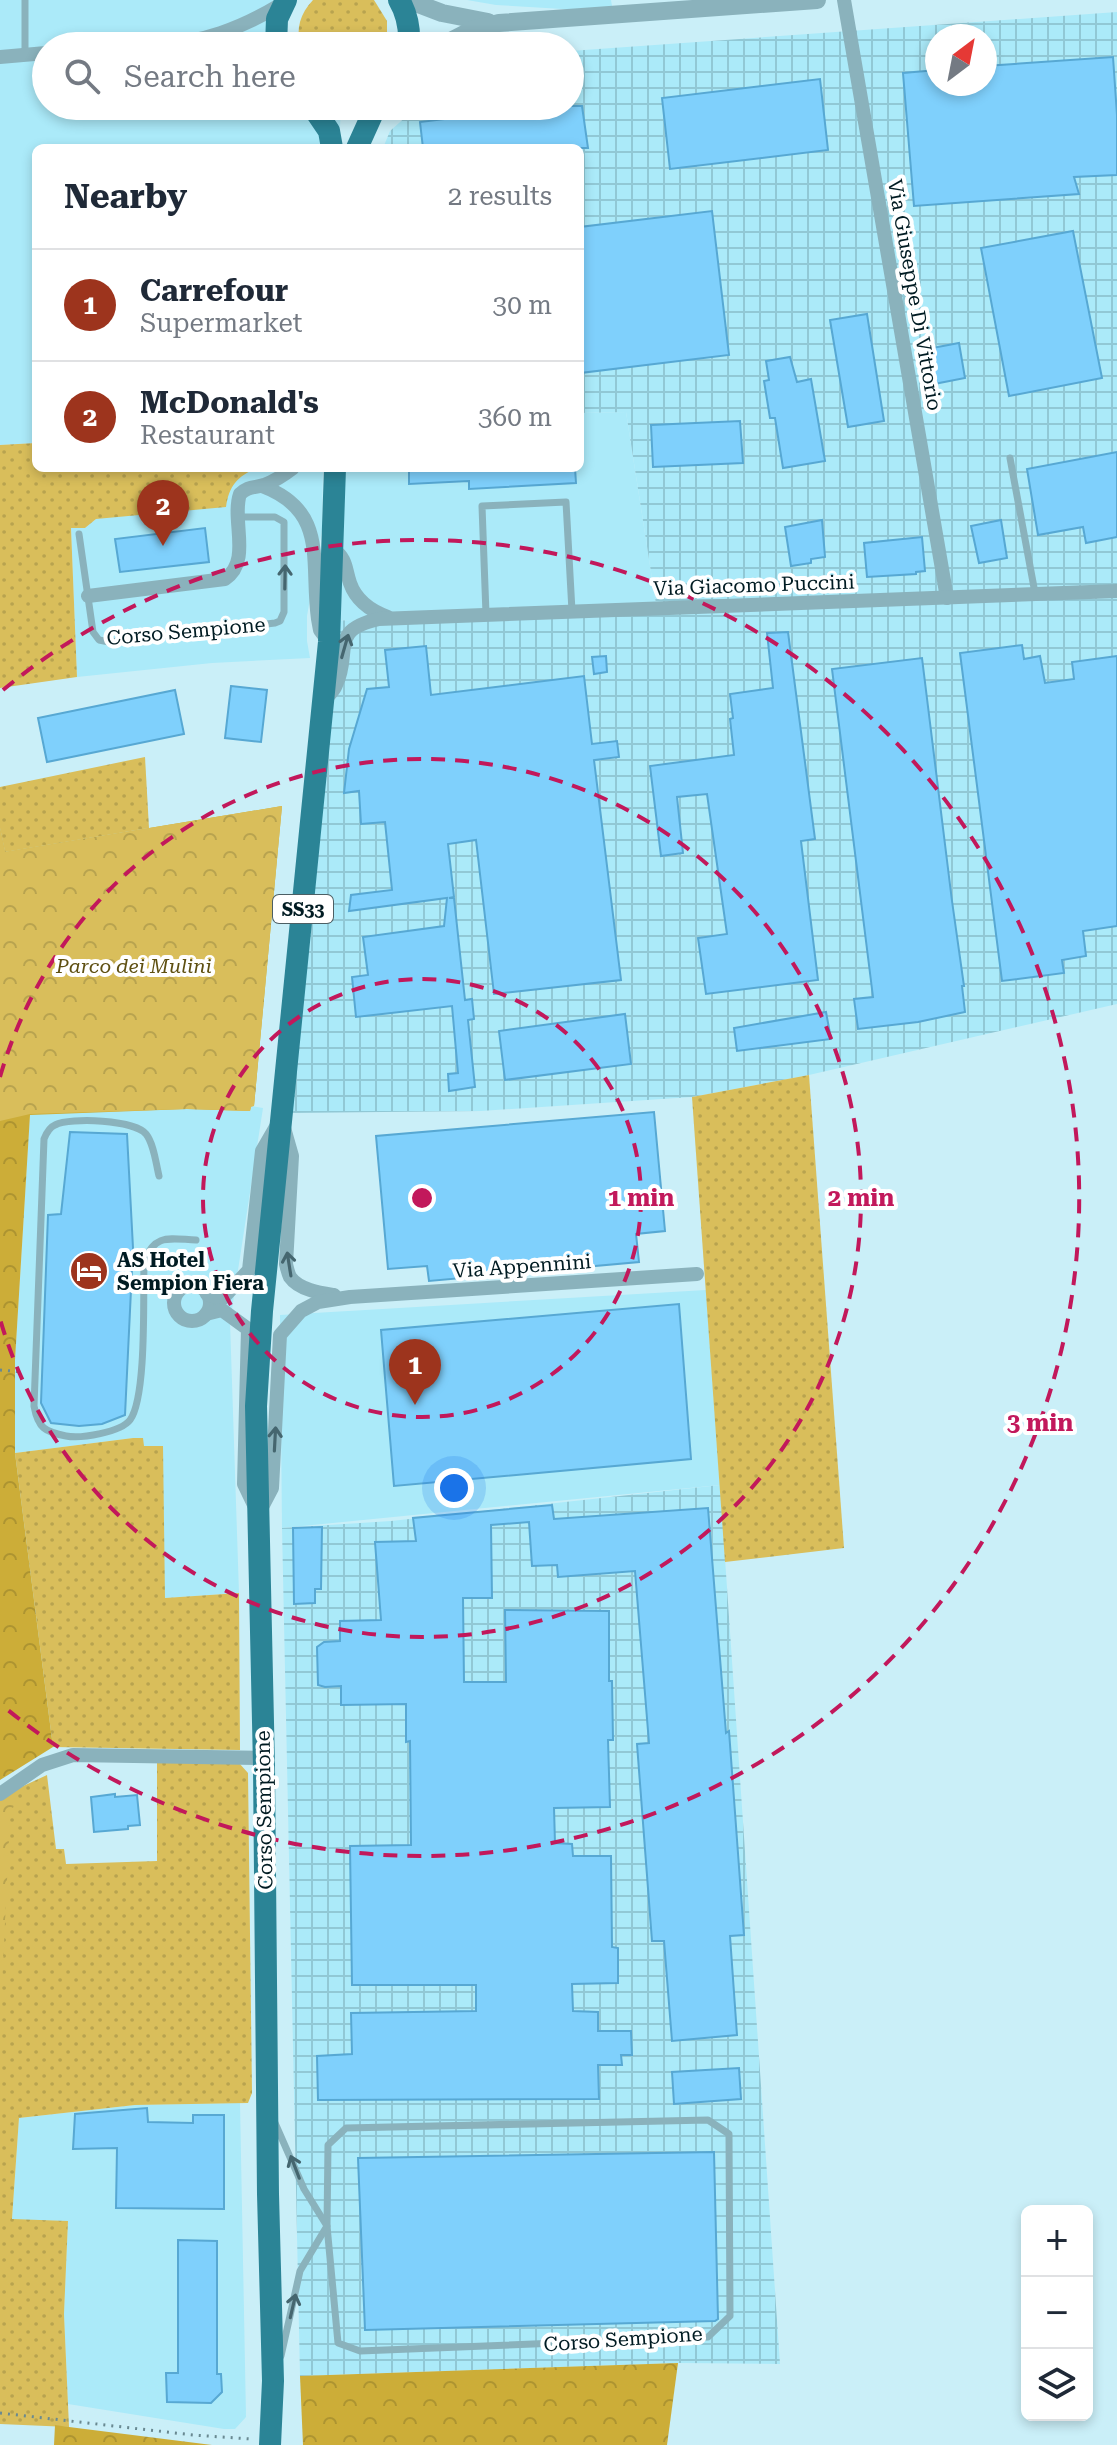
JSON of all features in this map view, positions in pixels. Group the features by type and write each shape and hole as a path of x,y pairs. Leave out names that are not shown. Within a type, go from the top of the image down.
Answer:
{"main road":[{"path":"399,0 410,32"},
{"path":"277,32 277,19 285,1"},
{"path":"322,120 329,131 331,144"},
{"path":"359,144 370,120"},
{"name":"Corso Sempione","path":"270,2443 273,2381 256,1406 281,1118 329,642 335,472"}],"street":[{"path":"408,0 468,20 499,23 817,0"},
{"name":"Via Giuseppe Di Vittorio","path":"844,0 947,598"},
{"path":"224,32 262,16 285,1"},
{"path":"468,32 499,23"},
{"path":"0,57 32,54"},
{"path":"88,596 225,579 232,574 238,559 240,494 251,486 262,486 288,472"},
{"name":"Corso Sempione","path":"262,486 290,501 307,520 313,540 318,619 320,630 329,642"},
{"path":"333,549 344,559 351,586 361,602 377,613 392,618"},
{"name":"Via Giacomo Puccini","path":"324,700 337,684 349,632 361,624 392,618 1117,591"},
{"name":"Corso Sempione","path":"259,1514 244,1484 248,1329 222,1310 206,1314 196,1321 184,1319 176,1311 175,1300 180,1290 191,1286 222,1299 249,1270 262,1151 281,1118"},
{"name":"Via Appennini","path":"281,1118 292,1156 286,1264 290,1277 319,1293 350,1297"},
{"name":"Via Appennini","path":"259,1514 272,1488 280,1335 301,1311 318,1302 350,1297 697,1274"},
{"path":"206,1314 210,1305 207,1294"},
{"path":"0,1794 52,1760 73,1755 264,1758"}],"lane":[{"path":"25,0 25,55"},
{"path":"1010,458 1035,594"},
{"path":"486,614 482,506 554,502 566,502 572,611"},
{"name":"Corso Sempione","path":"88,596 93,632 104,641 280,621 284,612 284,522 275,517 238,517"},
{"path":"79,534 88,596"},
{"path":"159,1176 147,1134 134,1124 65,1122 47,1132 44,1139 34,1406 37,1422 45,1430 70,1437 94,1434 124,1426 132,1419 141,1385 144,1261 150,1247 164,1239 196,1240"},
{"name":"Corso Sempione","path":"267,2106 304,2189 327,2226 338,2343 360,2351 708,2337 730,2316 729,2134 708,2120 346,2128 328,2145 327,2226 300,2271 273,2381"}],"path":[{"path":"0,1370 35,1373"},
{"path":"0,2413 270,2443"}],"shaded area":[{"path":"0,0 283,0 276,32 32,32 32,120 340,120 339,144 32,144 32,443 0,445"},
{"path":"467,0 611,0 613,12 496,5"},
{"path":"1117,12 1117,1004 809,1075 692,1097 481,1111 285,1113 333,621 656,604 626,412 584,413 584,144 385,144 390,131 402,120 584,120 584,50 925,26 925,96 997,96 997,24 949,24"},
{"path":"626,412 656,604 333,621 337,472 584,472 584,413"},
{"path":"248,472 323,472 322,530 307,616 310,658 212,663 77,677 71,528 85,528 96,519 227,496 234,481"},
{"path":"251,1106 263,1108 230,1322 239,1593 165,1598 144,1446 133,1438 15,1453 15,1360 30,1114 187,1109 250,1111"},
{"path":"706,1290 720,1485 282,1528 280,1315"},
{"path":"720,1485 780,2364 678,2363 300,2376 282,1528 391,1521"},
{"path":"240,2103 246,2417 235,2429 224,2429 68,2404 64,2314 68,2221 12,2220 19,2118 135,2105"}],"green space":[{"path":"313,0 374,0 387,21 387,32 299,32 305,11"},
{"path":"32,443 32,472 249,472 235,483 226,507 96,519 85,528 71,528 77,677 0,688 0,445"},
{"path":"145,757 149,828 5,852 0,828 0,787"},
{"name":"Parco dei Mulini","path":"282,806 254,1106 250,1111 187,1109 30,1115 15,1360 15,1453 53,1747 0,1780 0,828 5,852"},
{"name":"Parco dei Mulini","path":"282,806 254,1106 250,1111 187,1109 30,1114 0,1121 0,828 5,852"},
{"path":"809,1075 844,1548 725,1562 692,1097"},
{"path":"143,1438 144,1446 163,1446 165,1598 239,1593 240,1750 53,1747 15,1453"},
{"path":"157,1763 239,1763 248,1773 252,2093 248,2103 135,2105 19,2118 12,2219 68,2221 64,2314 69,2427 0,2424 0,1800 47,1775 56,1849 64,1849 66,1864 157,1861"},
{"path":"19,1788 10,1818 0,2027 0,1800"},
{"path":"678,2363 667,2445 303,2445 300,2376"},
{"path":"55,2425 69,2427 212,2445 54,2445"}],"building":[{"path":"1113,57 1117,175 1074,177 1079,194 914,206 903,73 925,71 925,96 997,96 997,65"},
{"path":"820,79 828,150 670,169 662,98"},
{"path":"584,120 588,148 584,148 584,144 423,144 420,122"},
{"path":"712,211 729,355 584,373 584,227"},
{"path":"1073,231 1102,378 1009,396 981,248"},
{"path":"867,314 884,421 848,427 830,320"},
{"path":"959,343 965,378 934,384 927,349"},
{"path":"790,357 797,382 811,379 825,461 783,468 775,418 770,418 764,381 769,380 766,361"},
{"path":"740,421 743,463 653,467 651,425"},
{"path":"1117,452 1117,537 1086,543 1083,527 1038,535 1027,469"},
{"path":"409,472 575,472 576,483 469,489 469,481 409,484"},
{"path":"822,520 825,557 791,566 785,527"},
{"path":"1001,520 1007,558 979,563 971,526"},
{"path":"205,528 209,562 120,572 115,539"},
{"path":"922,537 925,571 867,577 864,543"},
{"path":"788,632 815,839 801,841 818,980 706,994 698,938 727,934 707,794 677,797 683,853 661,856 650,766 734,755 730,694 773,688 767,633"},
{"path":"1022,645 1024,659 1040,656 1045,683 1074,679 1072,662 1117,656 1117,926 1083,931 1086,956 1062,960 1064,973 1002,981 960,653"},
{"path":"426,646 431,695 584,676 592,744 617,741 619,757 594,760 621,980 494,994 476,840 448,844 454,897 449,898 454,898 465,1000 472,999 474,1019 468,1020 475,1087 449,1091 448,1074 458,1073 452,1006 356,1017 352,977 368,975 363,937 444,926 447,898 349,911 351,895 392,890 385,822 361,824 359,791 344,793 349,749 367,689 389,687 385,650"},
{"path":"606,656 607,672 594,674 592,657"},
{"path":"922,658 965,1012 918,1022 858,1029 854,999 873,997 832,669"},
{"path":"231,686 267,690 261,742 225,738"},
{"path":"175,690 184,734 47,762 38,718"},
{"path":"826,1012 831,1039 737,1051 734,1028"},
{"path":"625,1014 631,1064 505,1080 499,1031"},
{"path":"654,1112 665,1231 636,1234 639,1262 429,1281 427,1266 388,1269 376,1136"},
{"name":"AS Hotel Sempion Fiera","path":"70,1132 127,1134 133,1248 125,1415 102,1424 79,1426 51,1423 41,1403 48,1215 61,1214"},
{"path":"679,1304 691,1459 394,1486 381,1330"},
{"path":"552,1505 554,1519 708,1508 744,1935 730,1936 737,2035 672,2041 664,1941 652,1941 637,1744 649,1743 635,1571 558,1577 557,1565 532,1566 529,1522 491,1525 492,1598 463,1598 464,1682 506,1682 505,1610 609,1611 613,1740 608,1740 610,1807 554,1808 555,1843 572,1844 573,1856 611,1856 612,1947 618,1948 618,1983 572,1984 573,2011 598,2012 598,2031 631,2031 632,2055 621,2055 622,2065 598,2065 599,2099 318,2100 317,2056 352,2054 351,2013 476,2011 476,1985 352,1985 350,1846 411,1845 410,1741 406,1742 406,1704 341,1705 341,1686 318,1685 317,1647 324,1642 340,1641 340,1621 381,1620 375,1542 416,1541 413,1518"},
{"path":"322,1527 321,1589 315,1589 315,1603 294,1604 293,1528"},
{"path":"115,1794 115,1797 137,1795 140,1825 94,1832 91,1797"},
{"path":"739,2068 741,2099 674,2104 672,2072"},
{"path":"147,2108 148,2122 193,2123 193,2115 224,2115 224,2209 116,2208 117,2148 73,2149 75,2114"},
{"path":"714,2152 718,2319 715,2321 365,2330 358,2158"},
{"path":"178,2240 217,2241 217,2374 221,2374 222,2392 211,2403 167,2402 166,2373 178,2373"}],"place":[{"name":"McDonald's","path":"163,546"},
{"name":"AS Hotel Sempion Fiera","path":"89,1271"},
{"name":"Carrefour","path":"415,1405"}]}
